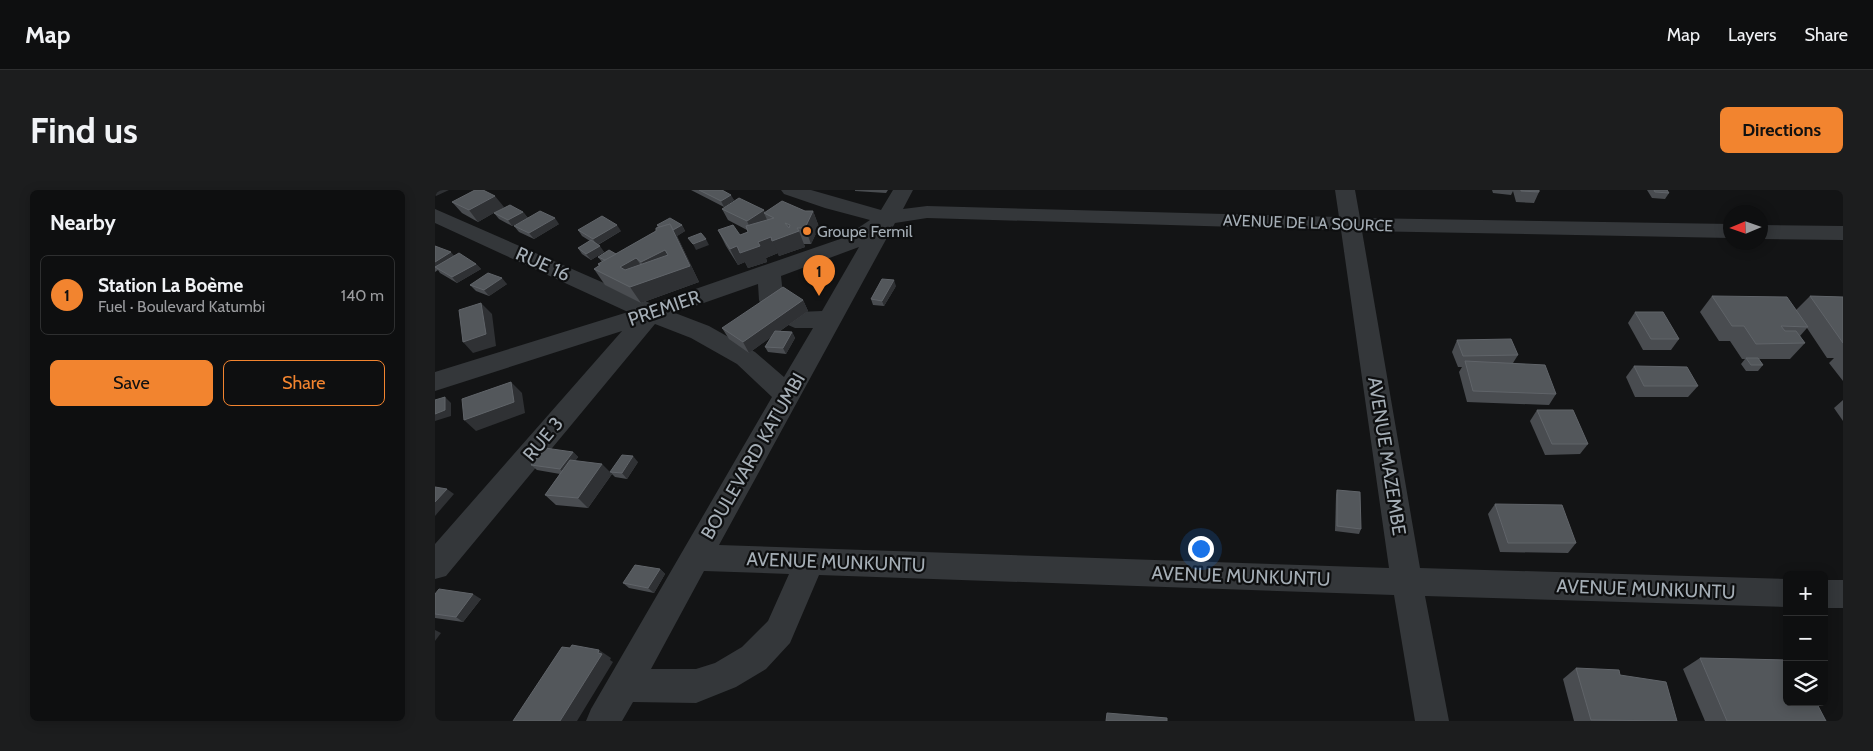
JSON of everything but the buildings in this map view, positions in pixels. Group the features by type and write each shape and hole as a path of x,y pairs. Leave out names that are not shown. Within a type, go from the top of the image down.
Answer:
{"street":[{"path":"791,190 832,204 887,218"},
{"name":"BOULEVARD KATUMBI","path":"603,721 832,319 903,190"},
{"name":"AVENUE MAZEMBE","path":"1345,190 1407,582 1432,721"},
{"name":"AVENUE DE LA SOURCE","path":"887,218 927,212 1350,224 1723,231"},
{"name":"RUE 16","path":"435,215 651,313 700,332 746,358 787,395"},
{"name":"PREMIER","path":"435,382 651,313 851,243 887,218"},
{"path":"1768,232 1843,233"},
{"path":"769,272 773,309 795,320 832,319"},
{"path":"712,340 771,300"},
{"name":"RUE 3","path":"435,566 651,313"},
{"name":"AVENUE MUNKUNTU","path":"695,557 1407,582 1783,593"},
{"path":"624,685 696,686 724,676 755,658 779,632 810,561"},
{"path":"1828,594 1843,594"}],"place":[{"name":"Groupe Fermil","path":"807,231"},
{"name":"Station La Boème","path":"819,296"}]}
